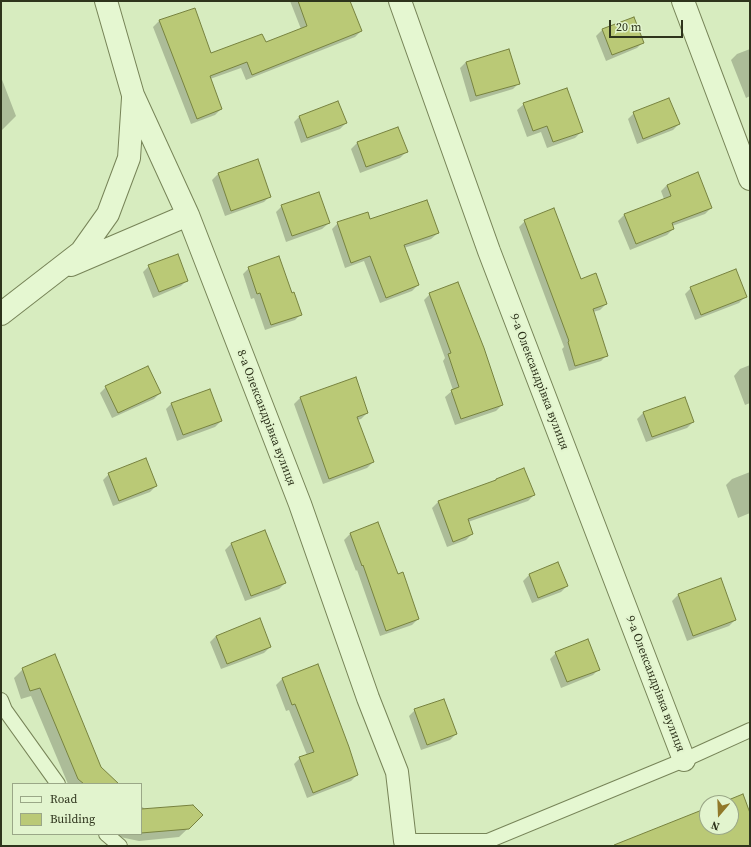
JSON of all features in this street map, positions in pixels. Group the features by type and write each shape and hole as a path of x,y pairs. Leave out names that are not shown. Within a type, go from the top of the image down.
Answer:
{"street":[{"name":"8-а Олександрівка вулиця","path":"106,1 133,95 188,215 300,504 368,698 397,772 404,844"},
{"name":"9-а Олександрівка вулиця","path":"400,1 489,251 684,760"},
{"path":"683,1 750,179"},
{"path":"1,314 81,252 108,214 129,158 133,95"},
{"path":"53,273 188,215"}],"lane":[{"path":"1,700 5,710 57,783"},
{"path":"404,844 507,840 750,730"},
{"path":"107,835 120,846"}],"building":[{"path":"298,1 350,1 362,31 252,75 247,62 210,76 222,109 197,119 159,20 195,8 211,53 262,34 266,42 307,26"},
{"path":"634,17 644,43 612,55 602,29"},
{"path":"509,49 520,84 476,96 466,62"},
{"path":"567,88 583,132 553,142 547,126 533,131 523,103"},
{"path":"669,98 680,124 643,139 633,112"},
{"path":"338,101 347,123 307,138 299,116"},
{"path":"398,127 408,152 366,167 357,142"},
{"path":"258,159 271,197 231,211 218,173"},
{"path":"698,172 712,208 672,223 674,229 636,244 624,214 671,196 667,185"},
{"path":"319,192 330,223 292,236 281,205"},
{"path":"427,200 439,233 404,245 419,285 386,298 370,256 351,263 337,222 368,212 370,219"},
{"path":"554,208 581,279 596,273 607,304 593,309 608,356 575,366 568,342 569,341 524,220"},
{"path":"178,254 188,281 159,292 148,265"},
{"path":"279,256 292,293 294,292 302,315 271,325 260,293 257,294 248,267"},
{"path":"736,269 747,297 701,315 690,287"},
{"path":"458,282 484,348 503,405 461,419 451,390 459,387 448,354 451,353 429,293"},
{"path":"148,366 161,393 118,413 105,386"},
{"path":"356,377 368,413 357,417 374,462 329,479 300,397"},
{"path":"210,389 222,421 183,435 171,403"},
{"path":"685,397 694,422 652,437 643,412"},
{"path":"146,458 157,486 119,501 108,473"},
{"path":"524,468 535,495 468,519 473,534 453,542 438,501"},
{"path":"378,522 398,574 403,572 419,619 386,631 350,533"},
{"path":"265,530 286,583 251,596 231,543"},
{"path":"558,562 568,586 538,598 529,574"},
{"path":"721,578 736,620 693,636 678,594"},
{"path":"260,618 271,647 227,664 216,636"},
{"path":"588,639 600,670 567,682 555,652"},
{"path":"55,654 101,767 118,783 83,783 78,779 40,688 30,691 22,668"},
{"path":"318,664 358,775 313,793 299,757 314,752 295,704 292,705 282,678"},
{"path":"444,699 457,734 427,745 414,709"},
{"path":"743,794 750,813 750,846 614,846 699,811 699,835 739,835 739,796"},
{"path":"193,805 203,815 189,829 142,833 142,809"}]}
